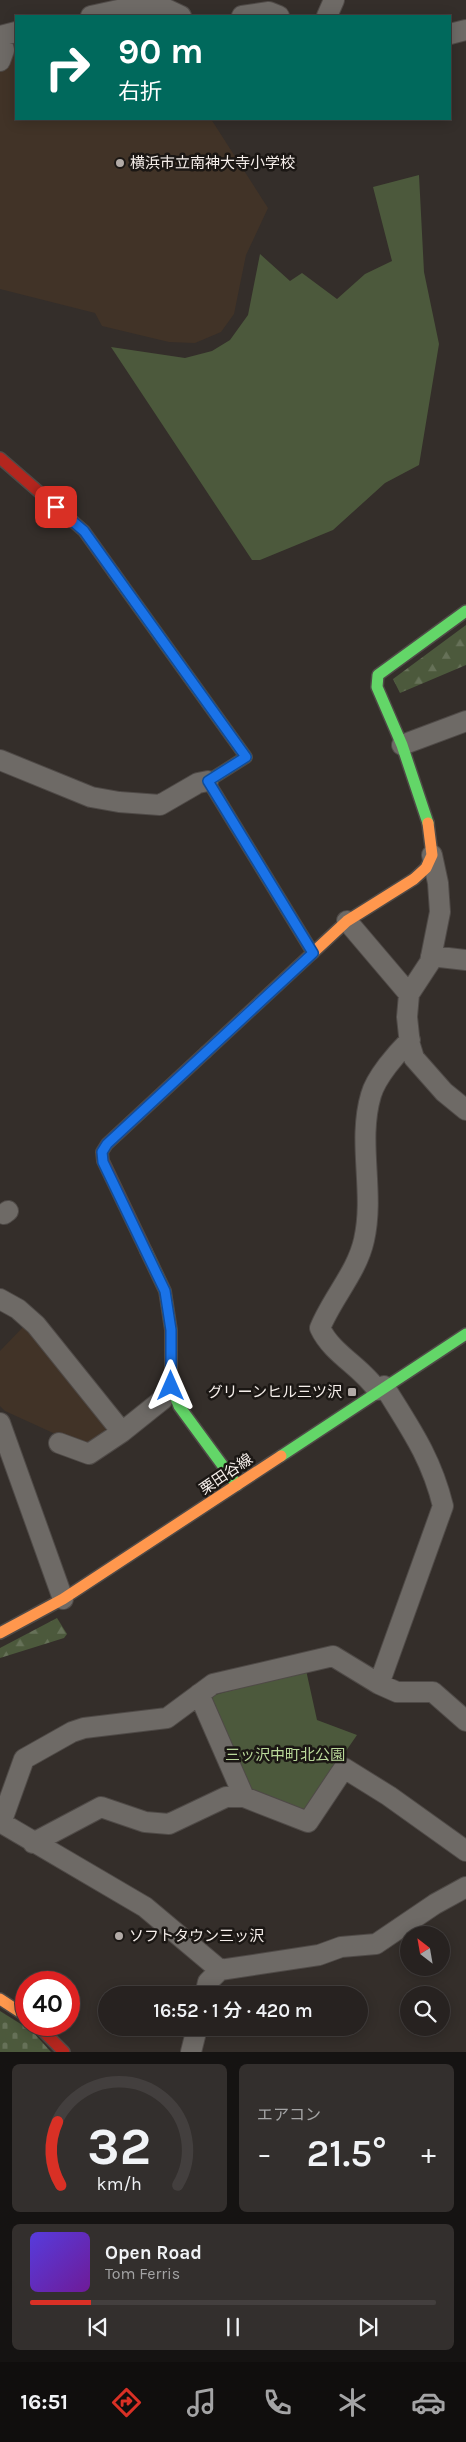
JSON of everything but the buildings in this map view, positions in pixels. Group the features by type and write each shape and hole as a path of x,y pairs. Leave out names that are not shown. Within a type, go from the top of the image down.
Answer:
{"street":[{"path":"181,15 184,0"},
{"path":"327,15 334,0"},
{"path":"96,15 146,4 179,15"},
{"path":"249,15 269,12 276,15"},
{"path":"451,34 466,30"},
{"path":"0,61 4,50 0,36 15,32"},
{"path":"0,458 84,531 246,757 208,781 198,783 160,805 119,802 91,797 0,760"},
{"path":"466,611 378,675 377,687 402,745 428,817 432,855 438,883 440,912 431,956 409,994 407,1017 410,1040 414,1058 444,1092 466,1110"},
{"path":"402,745 466,721"},
{"path":"208,781 313,953"},
{"path":"237,1485 179,1406 171,1386 171,1330 165,1291 103,1162 102,1152 114,1137 347,921 414,879 426,868 432,855"},
{"path":"347,921 409,994"},
{"path":"431,956 466,960"},
{"path":"379,1684 443,1506 436,1478 426,1454 380,1388 325,1338 320,1328 356,1262 364,1240 368,1206 366,1125 371,1094 395,1055 410,1040"},
{"path":"0,1299 18,1309 36,1325 122,1432"},
{"name":"栗田谷線","path":"0,1633 63,1599 237,1485 380,1388 466,1334"},
{"path":"59,1443 89,1454 122,1432 162,1400 171,1386"},
{"path":"0,1424 63,1599"},
{"path":"220,1970 145,1907 33,1843 1,1822 24,1759 72,1732 84,1728 167,1718 213,1684 333,1656 379,1684 397,1692 433,1692 466,1721"},
{"path":"200,1694 244,1797"},
{"path":"33,1843 101,1807 145,1822 169,1824 226,1796 244,1797 308,1822 344,1768 389,1796 466,1851"},
{"path":"207,1986 208,1982 220,1970 319,1955 341,1947 376,1944 435,1904 466,1887"},
{"path":"0,1999 15,2009"},
{"path":"48,2036 64,2052"},
{"path":"191,2052 195,2036"}],"shaded area":[{"name":"横浜市立南神大寺小学校","path":"15,42 15,120 212,120 268,208 246,255 234,314 221,332 195,343 169,342 102,326 95,313 0,289 0,67 11,43"},
{"path":"24,1326 105,1424 106,1432 86,1448 5,1411 0,1406 0,1351"}],"green space":[{"path":"419,175 424,272 439,344 419,465 385,483 333,530 260,560 252,560 111,347 185,358 212,351 230,340 248,315 260,254 290,281 302,273 337,299 365,274 392,261 373,187"},
{"path":"466,625 466,665 400,693 393,679"},
{"path":"57,1618 67,1634 64,1638 0,1658 0,1648"},
{"name":"三ッ沢中町北公園","path":"306,1670 317,1720 357,1735 302,1815 247,1792 210,1704 211,1696"},
{"path":"0,2011 15,2020 15,2036 37,2036 51,2052 0,2052"}],"traffic: fast":[{"path":"114,573 246,757 208,781 313,953"},
{"path":"428,823 402,745 377,687 378,675 466,611"},
{"path":"146,1251 165,1291 171,1330 171,1386 179,1406 237,1485"},
{"path":"281,1456 466,1334"}],"traffic: slow":[{"path":"206,1052 347,921 414,879 426,868 432,855 428,823"},
{"path":"0,1633 63,1599 281,1456"},
{"path":"0,1999 15,2009"}],"traffic: jam":[{"path":"0,458 84,531 114,573"},
{"path":"146,1251 103,1161 102,1152 107,1144 206,1052"},
{"path":"48,2036 64,2052"}],"place":[{"name":"横浜市立南神大寺小学校","path":"120,163"},
{"name":"グリーンヒル三ツ沢","path":"352,1392"},
{"name":"ソフトタウン三ッ沢","path":"119,1936"}],"route":[{"path":"56,507 84,531 246,757 208,781 313,953 107,1144 102,1152 103,1162 165,1291 171,1330 171,1386"}]}
